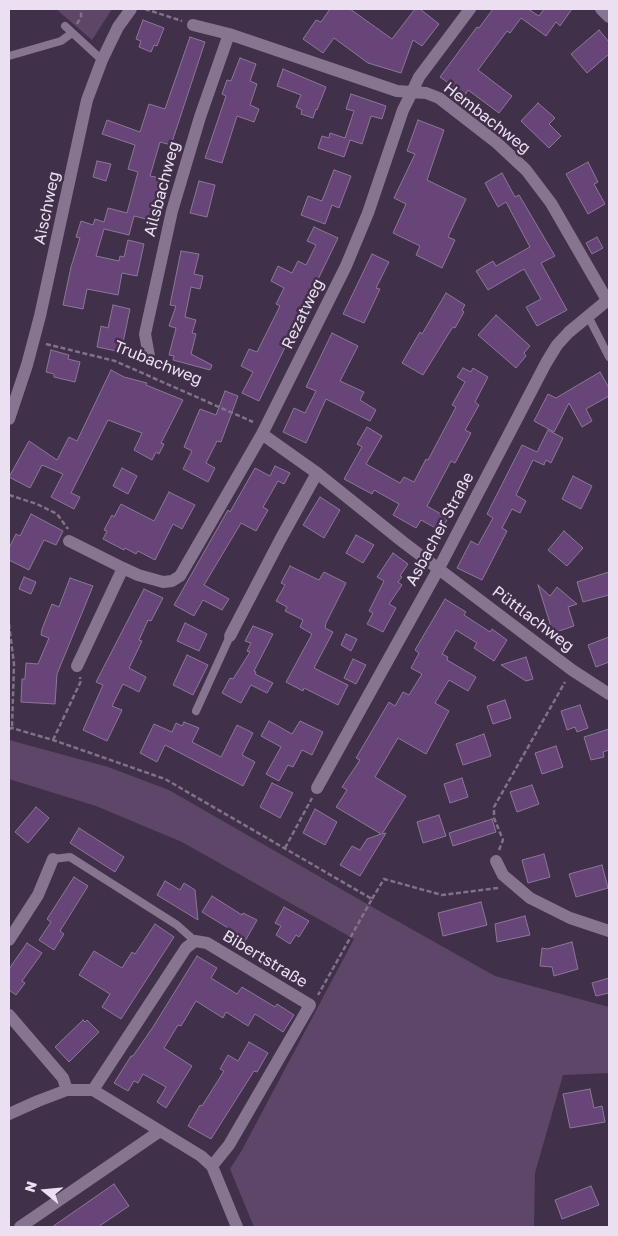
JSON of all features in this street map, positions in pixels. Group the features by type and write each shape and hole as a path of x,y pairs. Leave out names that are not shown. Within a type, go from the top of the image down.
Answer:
{"street":[{"name":"Aischweg","path":"9,419 34,341 82,116 102,60 118,28 131,9"},
{"name":"Rezatweg","path":"69,541 138,575 163,582 172,581 180,576 264,431 349,258 368,213 403,110 412,92 420,77 470,9"},
{"path":"602,9 609,17"},
{"name":"Hembachweg","path":"193,25 228,34 397,91 426,93 439,98 510,154 526,170 551,203 608,300"},
{"name":"Ailsbachweg","path":"149,356 145,334 172,211 200,117 228,34"},
{"name":"Asbacher Straße","path":"317,788 439,568 546,363 557,345 569,332 608,300"},
{"path":"264,431 280,446 439,568"},
{"path":"230,636 317,473"},
{"path":"77,666 123,568"},
{"name":"Püttlachweg","path":"439,568 572,670 609,694"},
{"path":"9,940 38,895 54,859"},
{"path":"496,861 503,874 530,898 570,918 609,931"},
{"name":"Bibertstraße","path":"93,1090 186,948 195,941 207,943 310,1005 229,1145 212,1166"},
{"path":"9,1015 63,1078 67,1090"},
{"path":"9,1114 38,1100 67,1090 93,1090 201,1156 212,1166 237,1227"},
{"path":"20,1227 160,1131"}],"lane":[{"path":"65,26 102,60"},
{"path":"9,56 61,41 72,33"},
{"path":"588,316 609,357"},
{"path":"196,711 230,636"},
{"path":"54,859 70,856 177,925 195,941"}],"path":[{"path":"72,33 82,17 81,9"},
{"path":"144,9 193,25"},
{"name":"Trubachweg","path":"34,341 115,361 264,431"},
{"path":"9,495 37,504 57,514 69,531 69,541"},
{"path":"9,624 14,664 11,728 53,740 165,779 372,899"},
{"path":"53,740 81,681 77,666"},
{"path":"496,861 503,840 494,818 494,807 572,670"},
{"path":"284,848 317,788"},
{"path":"310,1005 316,999 384,879 442,895 515,886"}],"shaded area":[{"path":"56,9 112,9 92,40"},
{"path":"9,740 108,767 169,790 495,976 609,1007 609,1073 563,1075 535,1173 534,1227 254,1227 230,1169 242,1150 354,939 182,842 96,806 9,779"}],"building":[{"path":"330,9 350,9 392,39 415,9 420,9 439,24 422,46 413,40 401,73 368,63 334,38 323,53 303,39 316,20 321,22"},
{"path":"493,9 528,9 539,16 544,9 572,9 560,26 556,22 546,36 521,18 510,33 507,31 478,70 512,96 499,113 468,90 465,95 440,77 477,27 479,28"},
{"path":"143,20 164,28 157,46 154,45 151,52 139,47 141,41 136,39"},
{"path":"599,30 609,42 609,54 587,73 571,54"},
{"path":"190,37 205,42 171,145 160,142 150,176 160,178 150,220 134,216 129,235 104,229 96,256 119,261 120,256 124,257 128,240 144,244 137,276 122,273 118,295 87,289 83,309 63,305 71,267 80,238 76,237 81,221 93,225 95,219 104,222 108,208 127,213 138,172 128,169 135,145 102,134 107,120 140,132 149,104 165,109"},
{"path":"240,58 256,64 250,81 257,84 250,105 259,109 254,122 237,116 222,163 205,158 226,96 222,94 227,80 231,81"},
{"path":"283,69 326,87 313,118 301,114 302,110 296,107 301,95 277,86"},
{"path":"351,94 386,106 382,119 371,116 362,144 350,140 344,157 318,148 322,136 329,138 330,133 345,138 354,111 346,109"},
{"path":"538,103 555,118 549,124 561,136 549,148 521,121"},
{"path":"418,120 444,130 427,180 466,199 448,237 455,240 442,268 416,255 420,246 393,233 406,204 394,198 415,154 407,151"},
{"path":"97,161 111,164 106,181 93,177"},
{"path":"588,162 598,182 594,184 605,204 588,214 566,174"},
{"path":"334,170 351,176 339,208 332,205 325,224 301,215 308,196 322,201"},
{"path":"502,173 515,197 519,195 555,256 541,263 567,310 537,326 526,307 541,299 524,269 488,290 476,271 493,261 496,266 530,247 506,202 498,207 485,183"},
{"path":"199,181 215,185 207,217 190,213"},
{"path":"314,227 338,238 259,401 242,393 253,372 241,366 249,349 257,352 280,306 276,304 284,288 271,281 278,266 292,273 298,261 306,265 316,245 307,241"},
{"path":"597,237 603,248 592,254 586,243"},
{"path":"181,251 199,254 194,274 203,276 200,289 191,287 185,317 196,320 192,333 196,334 191,354 212,365 210,370 173,360 174,356 169,355 176,328 169,326 176,306 170,305"},
{"path":"372,254 389,262 376,288 380,289 364,323 343,314"},
{"path":"446,293 465,305 462,310 464,312 423,375 402,363"},
{"path":"113,305 130,309 121,352 97,347 101,326 108,328"},
{"path":"496,315 530,346 524,353 526,356 516,368 478,335"},
{"path":"332,333 358,346 340,381 364,392 360,400 376,410 370,421 326,399 306,443 283,432 294,408 305,413 316,391 306,387"},
{"path":"51,350 69,355 68,359 80,362 75,382 54,377 54,374 46,372"},
{"path":"463,368 471,372 473,368 488,377 475,402 479,405 465,430 471,433 455,463 451,461 427,506 448,518 441,531 421,520 416,528 393,515 399,504 374,490 372,494 344,479 362,447 357,444 367,427 382,436 366,464 400,483 404,477 414,482 456,407 452,405 465,382 457,377"},
{"path":"111,370 124,377 147,383 146,385 183,400 161,443 164,444 159,454 156,452 152,460 134,450 142,433 108,420 71,493 80,497 74,509 51,497 63,474 42,465 30,488 9,477 29,441 57,460 69,437 77,441"},
{"path":"600,372 609,388 609,396 586,409 592,421 582,427 569,403 554,432 534,421 548,394 556,398"},
{"path":"225,391 238,396 221,442 217,441 206,463 215,468 208,482 183,469 192,451 184,447 200,409 216,415"},
{"path":"548,430 563,438 551,463 546,460 544,465 533,460 516,495 526,501 520,513 512,509 502,528 507,531 482,580 457,568 471,541 478,545 493,518 487,514 522,445 537,452"},
{"path":"275,466 290,473 284,484 278,481 263,507 268,510 256,531 241,523 204,585 229,599 222,610 203,600 194,616 174,605 228,510 230,512 255,468 270,476"},
{"path":"122,468 137,476 128,494 113,486"},
{"path":"573,476 592,486 581,509 562,499"},
{"path":"169,492 195,505 182,529 173,524 155,560 138,551 136,554 125,548 124,550 103,539 107,531 104,530 112,515 114,517 121,504 154,521"},
{"path":"320,497 340,510 324,538 303,525"},
{"path":"31,514 63,531 56,545 44,540 29,570 9,560 9,548 16,534 20,536"},
{"path":"564,531 583,548 567,566 548,550"},
{"path":"356,535 374,545 363,563 346,553"},
{"path":"393,553 408,564 398,582 402,585 389,604 396,608 383,632 367,624 373,613 369,611 384,581 377,577"},
{"path":"290,566 319,580 324,572 346,583 326,623 325,628 333,632 314,668 348,685 338,705 304,688 303,691 286,682 312,634 300,627 303,620 285,611 287,607 276,601 285,585 281,583"},
{"path":"609,572 609,595 583,602 577,582"},
{"path":"24,577 36,582 31,594 19,589"},
{"path":"70,578 93,586 57,674 55,704 21,702 22,679 25,679 26,663 38,664 49,638 41,635 42,629 52,604 59,607"},
{"path":"538,585 550,596 557,587 577,604 568,607 574,626 553,633"},
{"path":"144,589 163,598 151,621 148,620 139,640 142,641 129,668 146,677 139,692 123,684 112,706 122,710 107,741 83,730 103,685 96,682"},
{"path":"445,599 466,612 464,615 490,632 492,629 507,640 494,661 474,648 477,643 456,630 442,654 448,657 447,660 476,677 468,691 449,680 435,703 449,711 426,754 398,738 375,777 406,796 382,834 386,833 360,876 340,865 352,846 360,850 367,839 381,834 336,807 347,790 342,787 360,760 356,758 389,702 395,706 403,692 409,695 422,674 411,668 419,653 415,650"},
{"path":"185,623 207,634 199,651 177,641"},
{"path":"253,626 273,634 254,671 256,672 255,674 273,683 267,693 251,685 241,703 222,693 230,678 233,679 250,652 247,651 251,643 245,641"},
{"path":"346,634 357,639 351,651 341,645"},
{"path":"609,637 609,662 596,667 588,645"},
{"path":"187,655 208,665 193,695 173,685"},
{"path":"526,657 533,679 526,681 501,665"},
{"path":"353,659 366,665 356,684 344,678"},
{"path":"505,700 511,718 493,724 487,706"},
{"path":"580,705 588,728 577,732 575,727 567,730 561,711"},
{"path":"269,721 292,734 300,721 323,732 312,755 302,750 293,767 288,765 279,781 266,774 281,747 261,736"},
{"path":"184,722 199,728 192,742 221,757 237,725 253,733 242,755 255,762 243,786 165,745 157,762 140,753 154,724 172,732 176,723 182,726"},
{"path":"609,729 609,750 603,752 604,757 591,760 584,737"},
{"path":"484,734 491,756 463,765 456,744"},
{"path":"556,746 563,767 542,774 535,753"},
{"path":"462,778 468,797 450,803 444,784"},
{"path":"272,783 293,793 280,818 260,807"},
{"path":"532,785 539,804 517,812 510,792"},
{"path":"36,807 49,818 28,843 15,832"},
{"path":"315,809 337,822 325,845 303,833"},
{"path":"439,815 446,836 423,843 417,822"},
{"path":"492,819 496,832 453,846 449,833"},
{"path":"79,828 124,857 115,872 70,843"},
{"path":"544,854 550,877 528,883 522,860"},
{"path":"602,865 608,888 576,897 569,874"},
{"path":"74,877 88,886 60,931 64,934 54,950 39,940 51,922 47,919"},
{"path":"165,881 180,890 184,883 195,890 198,920 157,895"},
{"path":"212,896 242,915 243,913 257,920 244,943 230,935 233,931 202,912"},
{"path":"481,902 487,925 443,936 438,913"},
{"path":"284,907 309,921 299,937 296,935 290,944 276,935 281,926 275,923"},
{"path":"525,916 530,935 497,942 495,924"},
{"path":"155,924 174,937 121,1019 102,1007 110,994 79,975 94,951 122,968 132,952 135,954"},
{"path":"572,942 578,969 554,976 552,967 540,966 542,948 547,949"},
{"path":"27,943 42,953 22,981 25,983 16,995 9,990 9,969"},
{"path":"197,956 217,968 211,978 237,994 242,987 275,1007 277,1004 294,1015 283,1032 255,1014 248,1026 226,1012 223,1018 196,1001 181,1026 178,1025 164,1048 192,1066 166,1108 157,1102 166,1087 143,1074 138,1083 134,1081 128,1091 114,1083 153,1027"},
{"path":"609,978 609,993 596,996 592,983"},
{"path":"83,1020 85,1022 87,1020 99,1032 69,1062 55,1047"},
{"path":"249,1042 268,1053 257,1072 254,1071 211,1139 188,1126 224,1071 220,1069 228,1055 238,1061"},
{"path":"590,1089 594,1108 602,1106 605,1122 570,1128 563,1094"},
{"path":"114,1184 129,1206 98,1227 52,1227"},
{"path":"591,1186 599,1205 562,1219 555,1200"}]}
